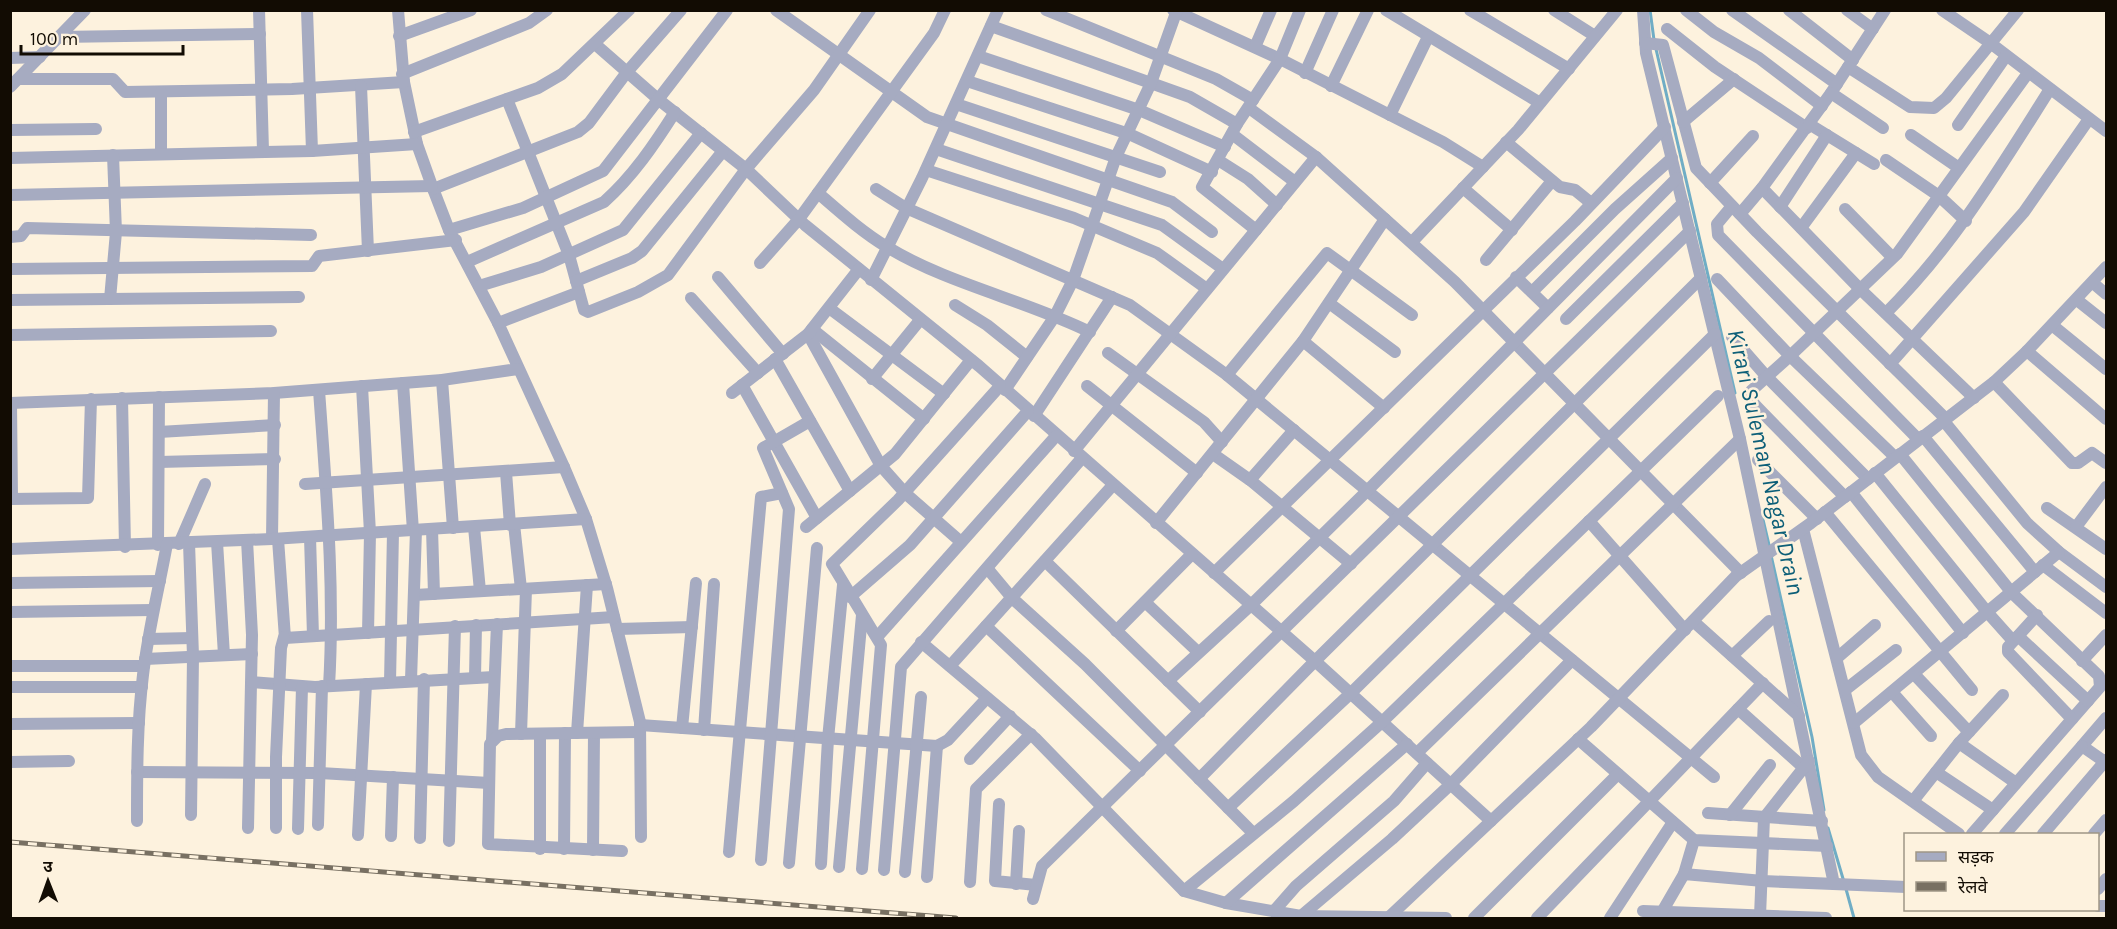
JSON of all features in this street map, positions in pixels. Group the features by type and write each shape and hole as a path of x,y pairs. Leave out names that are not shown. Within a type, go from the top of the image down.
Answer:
{"street":[{"path":"14,83 85,10"},
{"path":"260,10 263,151"},
{"path":"307,10 312,151"},
{"path":"398,10 403,78 416,138 432,188 498,323 564,467 585,519 606,584 640,728 641,837"},
{"path":"399,36 471,10"},
{"path":"14,83 113,79 125,92 362,86 403,78 529,24 547,10"},
{"path":"10,158 312,151 363,148 416,138 538,88 562,74 630,10"},
{"path":"10,195 364,187 432,188 527,154 578,132 589,123 627,72 681,10"},
{"path":"10,269 312,266 319,256 368,251 453,235 546,198 603,171 727,10"},
{"path":"776,10 927,117 1178,204 1212,232"},
{"path":"507,99 568,255 584,310 588,312 638,292 665,277 746,169 814,90 870,10"},
{"path":"760,263 799,219 934,33 945,10"},
{"path":"871,280 936,149 998,10"},
{"path":"1046,10 1215,79 1251,104 1316,156 1412,242 1741,573"},
{"path":"1255,48 1271,10"},
{"path":"1256,230 1202,189 1235,129 1280,59 1300,10"},
{"path":"1305,73 1333,10"},
{"path":"1331,86 1368,10"},
{"path":"1386,10 1540,103"},
{"path":"1470,10 1569,69"},
{"path":"1554,10 1595,36"},
{"path":"1412,242 1506,142 1617,10"},
{"path":"1642,10 1652,43 1672,158 1768,553 1807,765 1827,846 1841,884"},
{"path":"1686,10 1714,32 1759,58 1822,106"},
{"path":"1732,10 1883,128"},
{"path":"1789,10 1850,63 1910,107 1934,108 1946,98 1989,42 2018,10"},
{"path":"1847,10 1873,29"},
{"path":"1885,10 1822,106 1762,188 1717,225 1718,235 1920,437 2039,569 2106,613"},
{"path":"1942,10 1989,42 2106,131"},
{"path":"862,869 881,648 878,636 850,597 832,563 905,493 1003,388 1055,316 1073,280 1116,157 1129,134 1151,83 1175,11 1280,59 1484,166"},
{"path":"991,26 1190,97 1235,129 1295,182"},
{"path":"1667,29 1734,79 1808,126 1856,153 1880,162 1939,196 1966,221"},
{"path":"59,37 260,34"},
{"path":"1390,115 1428,37"},
{"path":"1652,43 1665,51 1693,162 1710,183 1944,419 2016,511 2059,552 2106,587"},
{"path":"596,44 659,100 746,169 799,219 871,280 971,360 1315,661 1491,820"},
{"path":"978,56 1139,110 1225,147"},
{"path":"1958,125 2006,56"},
{"path":"10,58 40,57"},
{"path":"1963,633 1848,494 1755,406 1750,398 1751,391 1766,376 1790,357 1892,257 2028,73"},
{"path":"1683,122 1734,79"},
{"path":"967,81 1129,134 1212,172"},
{"path":"362,86 368,251"},
{"path":"1886,313 1919,280 1966,221 2050,89"},
{"path":"161,92 161,153"},
{"path":"957,104 1160,172"},
{"path":"467,262 604,202 620,189 652,149 675,112"},
{"path":"1890,364 2024,212 2089,119"},
{"path":"1214,573 1591,204 1665,127"},
{"path":"10,130 96,129"},
{"path":"479,286 541,267 625,228 700,133"},
{"path":"1780,207 1827,135"},
{"path":"1911,135 1959,168"},
{"path":"1710,183 1753,136"},
{"path":"1506,142 1552,181 1563,189 1575,190 1591,204"},
{"path":"936,149 1166,227 1223,269"},
{"path":"498,323 578,286 642,251 723,151"},
{"path":"1801,228 1856,153"},
{"path":"110,299 116,232 113,155"},
{"path":"884,870 901,667 987,568 1078,454 1111,406 1172,335 1316,156"},
{"path":"1532,292 1615,209 1672,158"},
{"path":"1218,160 1248,179 1277,205"},
{"path":"926,170 1092,226 1161,255 1207,289"},
{"path":"1168,681 1320,538 1677,178"},
{"path":"1486,260 1552,181"},
{"path":"1463,188 1512,230"},
{"path":"1762,188 1859,288 1974,398"},
{"path":"876,189 906,208 1130,305 1227,375 1714,777"},
{"path":"818,193 848,219 887,247 930,268 1055,316 1090,332"},
{"path":"1566,318 1683,203"},
{"path":"1845,210 1892,257"},
{"path":"1156,523 1303,341 1385,219"},
{"path":"10,237 21,236 27,228 116,232 311,235"},
{"path":"1033,899 1042,866 1690,231"},
{"path":"1227,375 1325,253 1330,253 1412,315"},
{"path":"1390,916 1578,739 1741,573 1803,529 1994,382 2052,326 2106,267"},
{"path":"732,393 810,332 859,269"},
{"path":"718,277 779,356 810,422 850,491"},
{"path":"1516,277 1548,308"},
{"path":"1199,779 1701,278"},
{"path":"1717,279 1790,357 1898,455 2012,593 2037,615 2101,681 2100,687 1973,833"},
{"path":"2093,282 2106,294"},
{"path":"10,300 299,297"},
{"path":"850,597 910,545 1031,414 1090,332 1112,297"},
{"path":"691,298 758,373"},
{"path":"2077,300 2106,323"},
{"path":"1329,303 1395,352"},
{"path":"955,305 987,325 1027,357"},
{"path":"829,308 944,394"},
{"path":"872,379 920,320"},
{"path":"2052,326 2106,369"},
{"path":"10,335 271,331"},
{"path":"810,332 924,419"},
{"path":"810,332 881,466 905,493 961,542"},
{"path":"1228,808 1351,693 1715,334"},
{"path":"1732,337 1766,376 1872,476 1988,613 2088,700"},
{"path":"1303,341 1384,408"},
{"path":"2027,351 2106,419"},
{"path":"1108,353 1204,423 1222,442"},
{"path":"806,527 895,454 971,360"},
{"path":"92,399 88,498 11,499 11,403 92,399 274,393 319,390 442,380 518,369"},
{"path":"442,380 453,528"},
{"path":"1994,382 2072,463 2078,463 2092,453 2106,463"},
{"path":"403,383 415,531 415,628 422,779 420,838"},
{"path":"742,385 817,518"},
{"path":"362,386 370,533 368,633"},
{"path":"1087,386 1197,473"},
{"path":"318,825 321,773 319,724 332,635 330,536 319,390"},
{"path":"274,393 275,539 284,637 280,684 276,828"},
{"path":"1184,891 1294,801 1383,722 1718,396"},
{"path":"159,397 159,462 192,638 191,815"},
{"path":"122,398 125,546"},
{"path":"761,860 769,734 789,509 763,448 810,422"},
{"path":"159,432 275,425"},
{"path":"1250,480 1294,430"},
{"path":"878,636 1056,436"},
{"path":"1417,753 1740,439"},
{"path":"1213,454 1250,480 1351,564"},
{"path":"159,462 275,459"},
{"path":"1758,460 1821,515 1972,690"},
{"path":"304,484 564,467"},
{"path":"506,472 512,525 524,589 521,734"},
{"path":"137,821 137,772 142,687 153,610 173,544 205,484"},
{"path":"950,666 1113,484"},
{"path":"2076,527 2106,488"},
{"path":"729,852 761,497 783,493"},
{"path":"2047,508 2106,549"},
{"path":"10,549 275,539 585,519"},
{"path":"1589,521 1619,555 1689,625 1732,656 1799,716"},
{"path":"474,527 480,591"},
{"path":"1803,529 1861,755 1867,767 1958,833"},
{"path":"432,530 434,594"},
{"path":"390,682 393,532"},
{"path":"310,537 313,636"},
{"path":"247,540 252,654 248,828"},
{"path":"217,542 224,655"},
{"path":"789,863 817,548"},
{"path":"1854,723 2059,552"},
{"path":"1116,631 1192,554"},
{"path":"1045,561 1200,712"},
{"path":"987,568 1012,598 1085,664 1253,834"},
{"path":"10,583 160,581"},
{"path":"682,728 696,583"},
{"path":"415,595 606,584"},
{"path":"704,730 714,584"},
{"path":"564,849 571,733 587,585"},
{"path":"820,864 828,739 843,585"},
{"path":"1145,602 1198,652"},
{"path":"10,612 153,610"},
{"path":"839,867 862,615"},
{"path":"2037,615 2007,649 2009,654 2072,719"},
{"path":"284,637 584,619 692,627"},
{"path":"1732,656 1769,621"},
{"path":"497,624 488,844 540,849 622,851"},
{"path":"475,678 476,625"},
{"path":"1837,658 1875,625"},
{"path":"449,841 455,626"},
{"path":"986,626 1140,771"},
{"path":"148,639 192,638"},
{"path":"2082,661 2105,638"},
{"path":"921,642 1031,735 1184,891 1226,903 1301,916 1446,918"},
{"path":"1845,690 1896,651"},
{"path":"10,666 145,662 193,656 252,654"},
{"path":"1301,916 1392,839 1451,784 1572,660"},
{"path":"1914,674 1969,732"},
{"path":"252,682 302,687 494,677"},
{"path":"1537,918 1763,683"},
{"path":"358,836 359,775 366,684"},
{"path":"10,687 142,687"},
{"path":"297,829 302,687"},
{"path":"1892,692 1931,736"},
{"path":"1913,801 1959,743 2003,694"},
{"path":"905,872 921,697"},
{"path":"492,740 506,734 594,733 640,728 682,728 937,746 948,740 987,698"},
{"path":"1738,709 1807,765"},
{"path":"970,759 1010,716"},
{"path":"2007,833 2106,718"},
{"path":"10,724 140,723"},
{"path":"593,850 594,733"},
{"path":"540,734 540,849"},
{"path":"970,882 976,789 1031,735"},
{"path":"1578,739 1694,840 1827,846"},
{"path":"1959,743 2016,783"},
{"path":"1226,903 1407,744"},
{"path":"927,877 937,746"},
{"path":"2044,833 2106,761 2082,746"},
{"path":"10,762 69,761"},
{"path":"1274,911 1296,886 1394,801 1427,763"},
{"path":"1730,815 1770,765"},
{"path":"1760,916 1764,818 1807,765"},
{"path":"137,772 321,773 489,783"},
{"path":"1936,772 1993,810"},
{"path":"1474,918 1618,774"},
{"path":"391,836 393,777"},
{"path":"999,804 995,881 1036,885"},
{"path":"1708,813 1822,821"},
{"path":"2095,833 2106,820"},
{"path":"1610,918 1673,822"},
{"path":"1016,884 1019,831"},
{"path":"1662,912 1684,874 1694,840"},
{"path":"1684,874 1762,881 1904,887"},
{"path":"1643,911 1826,918"}],"waterway":[{"name":"Kirari Suleman Nagar Drain","path":"1650,10 1654,40"},
{"name":"Kirari Suleman Nagar Drain","path":"1656,49 1735,393"},
{"name":"Kirari Suleman Nagar Drain","path":"1761,511 1770,549"},
{"name":"Kirari Suleman Nagar Drain","path":"1771,555 1812,737 1824,810"},
{"name":"Kirari Suleman Nagar Drain","path":"1828,828 1844,882"},
{"name":"Kirari Suleman Nagar Drain","path":"1846,889 1854,918"}],"railway":[{"path":"10,842 956,918"}]}
